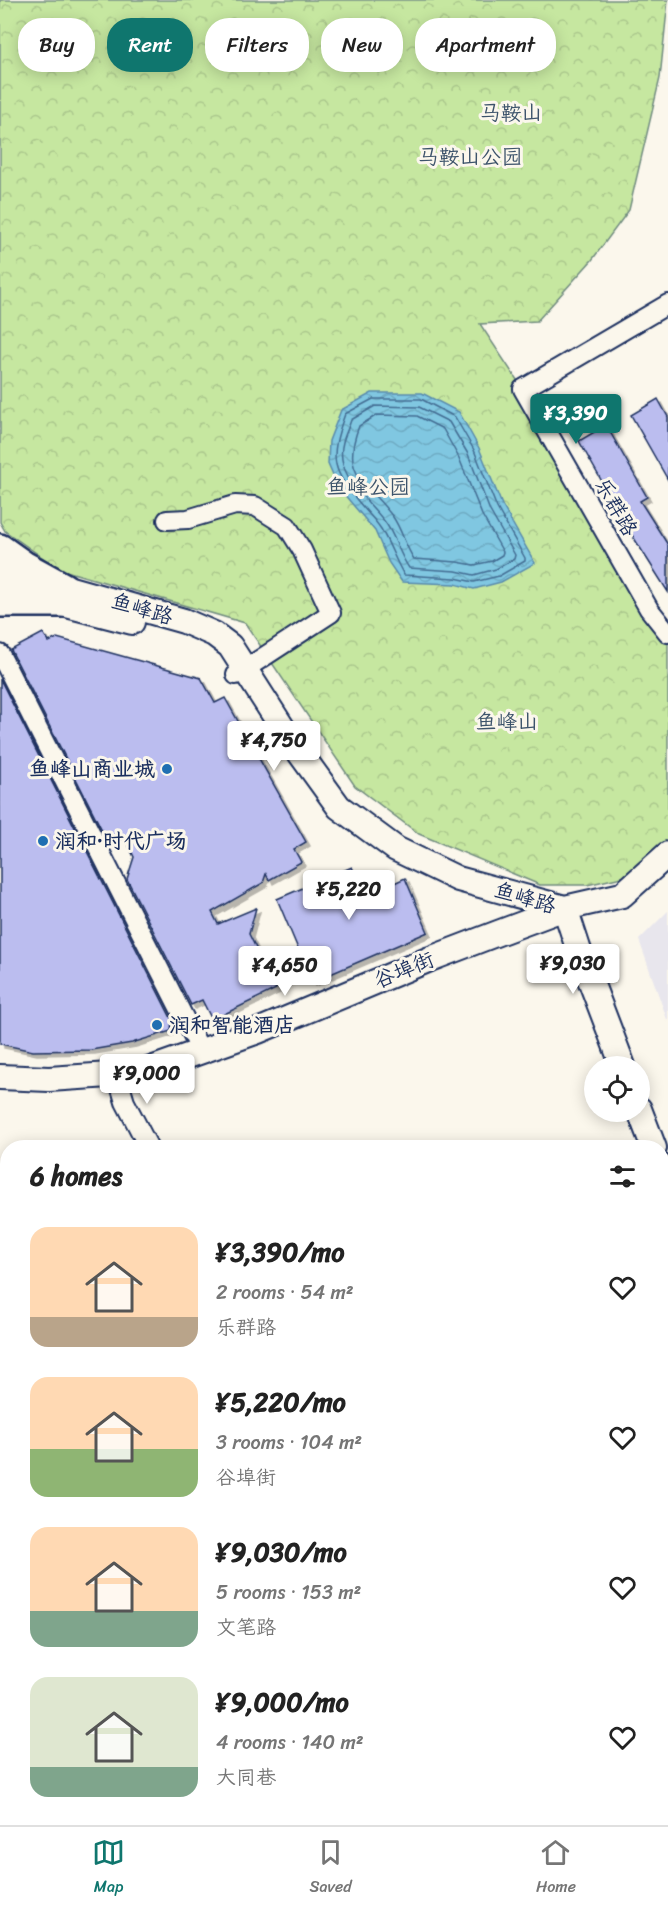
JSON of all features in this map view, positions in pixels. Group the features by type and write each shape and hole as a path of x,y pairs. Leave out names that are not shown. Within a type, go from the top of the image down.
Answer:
{"main road":[{"path":"0,548 63,595"},
{"name":"鱼峰路","path":"0,568 63,595"},
{"name":"鱼峰路","path":"0,588 63,595 184,621 214,634 230,646 241,672 339,807 396,849 458,879 565,908"},
{"path":"0,603 63,595"},
{"name":"谷埠街","path":"0,1077 49,1079 140,1073 258,1031 430,959 565,908 622,895 668,854"},
{"path":"565,908 619,1056"},
{"path":"644,1122 651,1140"}],"street":[{"name":"乐群路","path":"668,304 523,389 649,609 668,633"},
{"path":"167,520 188,519 235,505 255,506 287,526 302,550 331,613 241,672"},
{"path":"0,654 201,1051"},
{"path":"117,1075 125,1102 145,1140"}],"shaded area":[{"path":"668,911 668,1022 639,940"}],"green space":[{"name":"鱼峰公园","path":"0,0 668,0 660,78 629,210 592,260 537,321 480,324 523,389 668,641 668,841 626,876 587,885 540,885 419,834 355,786 245,623 59,569 5,531 0,522"}],"water":[{"path":"372,393 422,393 459,412 479,448 502,505 535,563 501,582 474,589 455,584 402,582 389,563 375,531 338,487 328,464 329,441 341,410"}],"building":[{"path":"658,399 668,417 668,480 631,415"},
{"path":"606,425 647,497 640,501 668,545 668,592 620,516 579,441"},
{"name":"鱼峰山商业城","path":"43,633 49,642 57,638 201,678 215,703 225,698 306,842 294,849 301,862 269,880 266,874 263,883 212,912 218,924 256,908 249,934 276,989 212,1020 202,1000 191,1005 127,879 134,857 126,840 104,834 11,650"},
{"name":"润和·时代广场","path":"0,679 172,1020 171,1031 132,1043 91,1050 33,1051 0,1044"},
{"path":"352,867 359,882 376,875 381,889 405,878 428,932 312,982 277,899"}],"place":[{"name":"鱼峰山商业城","path":"167,769"},
{"name":"润和·时代广场","path":"43,841"},
{"name":"润和智能酒店","path":"157,1025"}],"park label":[{"name":"马鞍山","path":"511,113"},
{"name":"马鞍山公园","path":"470,157"},
{"name":"鱼峰山","path":"507,722"}]}
